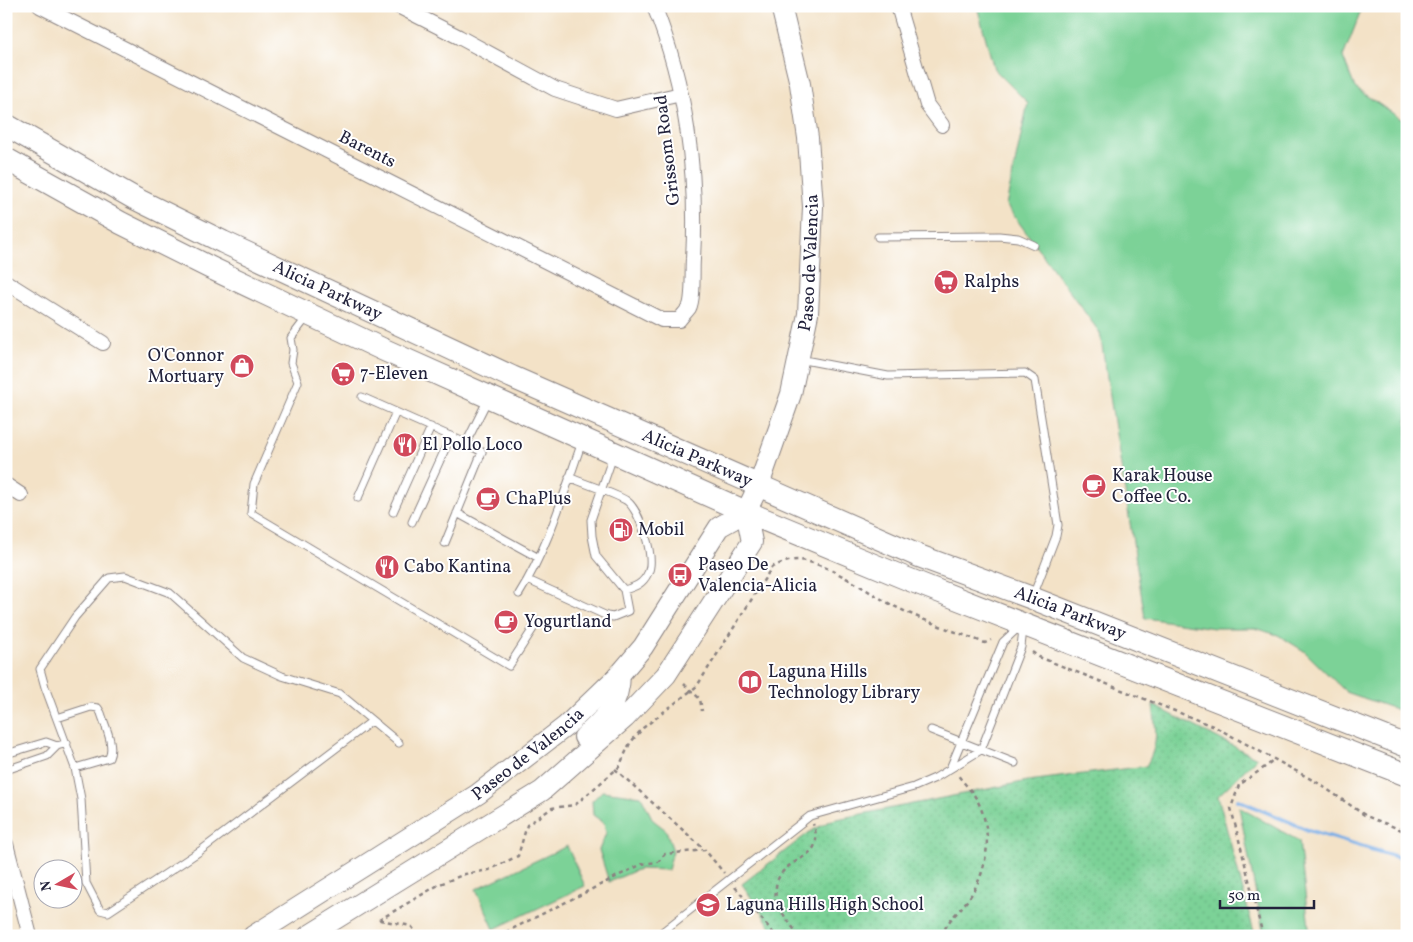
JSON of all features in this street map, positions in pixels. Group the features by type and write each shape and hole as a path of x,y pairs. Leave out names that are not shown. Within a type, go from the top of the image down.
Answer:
{"main road":[{"name":"Paseo de Valencia","path":"253,936 478,794 566,726 620,674 643,647 719,527 746,512 759,485 791,394 808,314 813,207 808,138 800,84 781,6"},
{"name":"Alicia Parkway","path":"6,126 134,198 512,377 919,556 1032,598 1407,746"},
{"name":"Alicia Parkway","path":"6,159 121,223 308,314 746,512 905,578 1407,775"},
{"path":"382,349 396,323"},
{"name":"Paseo de Valencia","path":"308,936 542,790 625,718 666,675 752,542 746,512"},
{"path":"1023,623 1032,598"},
{"path":"563,772 562,758 610,711 620,691 620,674"}],"street":[{"name":"Barents","path":"40,6 662,320 679,320"},
{"path":"398,6 556,89 616,108 681,94"},
{"name":"Grissom Road","path":"654,6 668,42 681,94 693,173 694,241 690,306 679,320"},
{"path":"898,6 927,105 942,125"},
{"path":"6,282 103,343"},
{"path":"6,485 21,495"},
{"path":"6,844 30,936"}],"lane":[{"path":"878,237 999,236 1018,238 1034,245"},
{"path":"308,314 291,338 293,350 290,363 298,382 254,484 251,513 509,666 538,620"},
{"path":"799,359 888,376 1025,373 1035,380 1058,525 1056,536 1032,598"},
{"path":"362,397 451,436 482,452 445,543"},
{"path":"466,443 489,397"},
{"path":"358,498 396,412"},
{"path":"393,512 431,427"},
{"path":"412,522 451,436"},
{"path":"519,594 528,580 583,439"},
{"path":"528,580 607,616 613,617 628,611 624,590 596,556 592,536 591,520 600,490 615,453"},
{"path":"569,477 627,501 640,518 650,554 649,572 639,585 624,590"},
{"path":"457,513 537,558"},
{"path":"372,721 200,851 108,912 100,910 86,883 81,799 76,768 40,669 76,617 109,578 125,576 170,593 243,658 282,676 340,694 400,743"},
{"path":"951,767 963,743 1003,642 1023,623"},
{"path":"657,936 810,816 914,786 935,778 981,750 1021,648 1023,623"},
{"path":"58,718 91,707 98,708 101,713 112,747 111,754 109,758 76,768"},
{"path":"931,730 1015,763"},
{"path":"6,754 46,742 57,746"},
{"path":"6,770 47,756 57,746 67,743"}],"path":[{"path":"419,936 411,926 378,920 440,884 464,874 489,870 518,856 527,825 552,808 575,805 619,767 630,743 643,728 697,686 772,567 785,561 799,560 818,566 862,586 892,605 985,643 991,640"},
{"path":"1032,652 1215,726 1318,783 1366,816 1407,832"},
{"path":"684,684 700,699 702,711"},
{"path":"1264,936 1232,808 1239,785 1275,760"},
{"path":"942,936 945,926 975,889 984,869 986,850 983,815 975,796 951,767"},
{"path":"615,770 705,850 753,911 776,936"},
{"path":"799,936 775,903 778,878 815,848 818,836 810,816"},
{"path":"482,936 504,933 642,864 658,862 665,854 705,850"}],"green space":[{"path":"977,6 1363,6 1343,57 1355,88 1407,123 1407,713 1346,692 1304,651 1278,635 1254,628 1214,628 1145,618 1100,333 1006,205 1028,103 994,69"},
{"path":"1153,705 1257,758 1218,796 1255,936 777,936 742,884 811,831 832,820 1028,781 1146,766 1153,751 1156,737"},
{"path":"602,791 641,796 653,820 666,830 673,851 668,870 639,869 609,882 599,850 606,833 604,823 593,815 592,801"},
{"path":"1239,807 1299,841 1310,936 1264,936"},
{"path":"567,846 585,886 494,929 476,889"}],"waterway":[{"path":"1238,800 1308,830 1407,860"}],"place":[{"name":"Ralphs","path":"946,282"},
{"name":"O'Connor Mortuary","path":"242,366"},
{"name":"7-Eleven","path":"343,374"},
{"name":"El Pollo Loco","path":"405,445"},
{"name":"Karak House Coffee Co.","path":"1094,486"},
{"name":"ChaPlus","path":"488,499"},
{"name":"Mobil","path":"621,530"},
{"name":"Cabo Kantina","path":"387,567"},
{"name":"Paseo De Valencia-Alicia","path":"680,575"},
{"name":"Yogurtland","path":"506,622"},
{"name":"Laguna Hills Technology Library","path":"750,682"},
{"name":"Laguna Hills High School","path":"708,905"}]}
